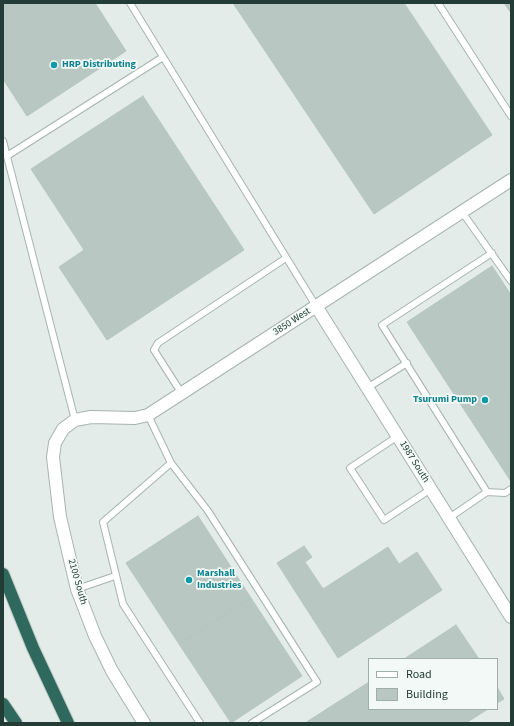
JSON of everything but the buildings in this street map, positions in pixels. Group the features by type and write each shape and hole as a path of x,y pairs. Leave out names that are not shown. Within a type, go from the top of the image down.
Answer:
{"highway":[{"path":"3,574 32,648 68,723"},
{"path":"3,704 16,723"}],"street":[{"name":"3850 West","path":"74,420 91,417 135,418 148,415 511,180"},
{"name":"1987 South","path":"316,306 511,616"},
{"name":"2100 South","path":"74,420 63,429 55,443 53,457 60,517 77,589 95,636 112,671 144,723"}],"lane":[{"path":"130,3 316,306"},
{"path":"438,3 511,116"},
{"path":"7,156 163,57"},
{"path":"3,141 74,420"},
{"path":"462,212 511,281"},
{"path":"487,492 382,325 492,254"},
{"path":"182,394 154,350 158,343 286,258"},
{"path":"367,388 407,363"},
{"path":"148,415 171,463 208,511 316,682 252,723"},
{"path":"398,436 350,468 384,520 430,489"},
{"path":"171,463 103,522 123,604 200,723"},
{"path":"449,518 487,492 505,493 511,489"},
{"path":"77,589 115,576"}],"place":[{"name":"HRP Distributing","path":"54,65"},
{"name":"Tsurumi Pump","path":"485,400"},
{"name":"Marshall Industries","path":"189,580"}]}
